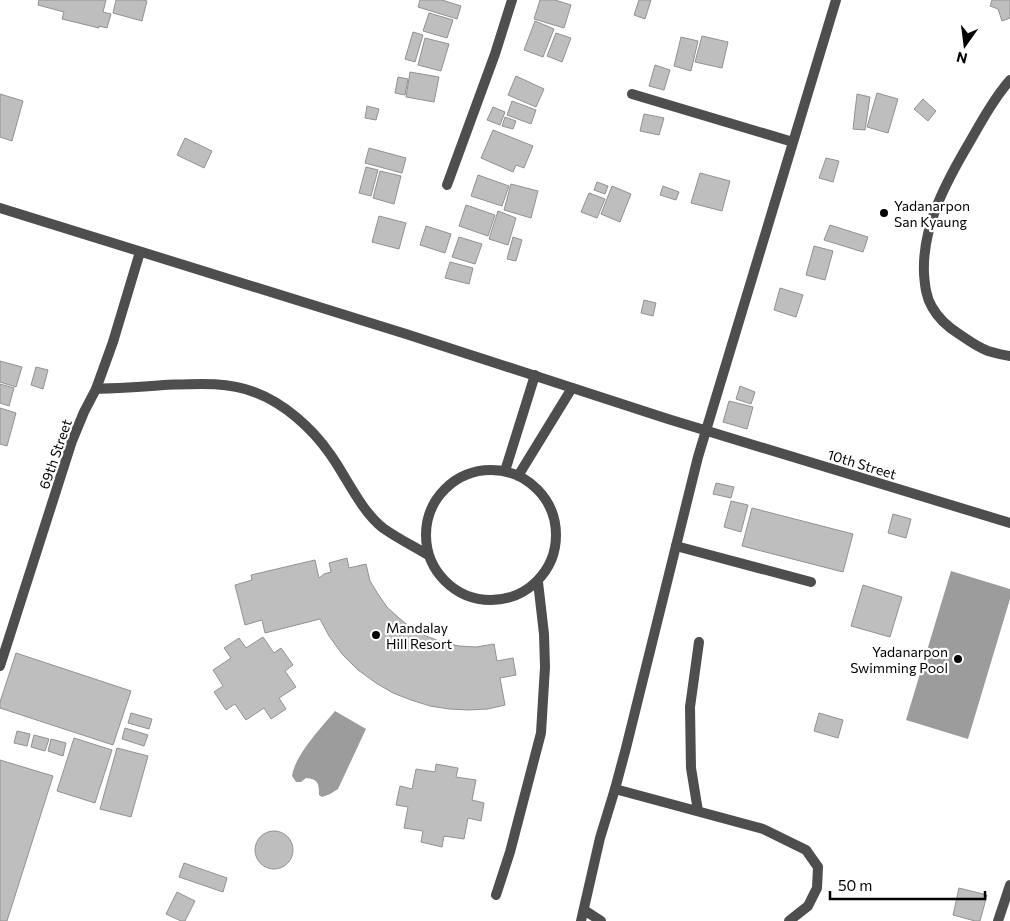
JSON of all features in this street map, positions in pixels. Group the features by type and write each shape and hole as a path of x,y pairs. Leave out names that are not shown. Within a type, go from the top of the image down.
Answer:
{"street":[{"path":"447,185 495,54 512,0"},
{"path":"581,921 600,838 615,789 698,456 836,0"},
{"path":"1010,80 982,120 940,198 933,214 926,241 924,266 925,288 932,307 941,320 987,351 1010,356"},
{"path":"632,94 793,142"},
{"name":"10th Street","path":"0,208 406,334 706,431 1010,523"},
{"name":"69th Street","path":"0,666 72,441 96,389 113,342 140,252"},
{"path":"504,471 535,375"},
{"path":"96,389 201,384 231,386 254,391 275,402 313,433 368,512 381,527 428,555"},
{"path":"518,476 572,388"},
{"path":"490,470 504,471 518,476 540,492 554,516 557,530 553,558 538,582 515,597 487,601 471,598 445,582 435,569 428,555 426,524 431,509 439,495 450,484 463,476 490,470"},
{"path":"676,546 811,582"},
{"path":"496,895 510,852 541,733 545,667 544,634 538,582"},
{"path":"698,811 691,768 690,707 699,642"},
{"path":"615,789 763,829 806,850 818,866 817,888 808,906 789,921"},
{"path":"998,921 1010,884"},
{"path":"584,910 601,921"}],"shaded area":[{"name":"Yadanarpon Swimming Pool","path":"951,571 1010,589 1010,599 968,739 906,720"},
{"path":"335,711 366,729 338,789 322,797 319,795 317,782 313,779 306,778 301,782 296,782 292,776 303,751"}],"building":[{"path":"39,0 106,0 103,12 111,14 107,28 99,26 99,28 62,19 64,12 38,5"},
{"path":"116,0 147,1 142,21 113,13"},
{"path":"420,0 442,0 461,6 457,19 418,7"},
{"path":"540,0 555,0 571,5 564,28 534,19"},
{"path":"639,0 651,0 645,19 634,15"},
{"path":"992,0 1010,0 1010,18 1002,21 998,9 990,6"},
{"path":"429,13 453,20 447,38 423,31"},
{"path":"535,21 554,29 543,57 524,50"},
{"path":"413,32 423,35 415,62 405,59"},
{"path":"556,33 571,38 562,62 547,56"},
{"path":"702,36 728,42 722,68 695,62"},
{"path":"681,37 698,41 691,71 674,66"},
{"path":"425,38 449,44 441,71 418,65"},
{"path":"655,65 670,70 664,90 649,86"},
{"path":"410,72 439,77 434,102 406,97"},
{"path":"516,76 544,89 536,107 508,95"},
{"path":"398,77 408,79 405,95 395,93"},
{"path":"877,93 898,99 888,133 867,127"},
{"path":"0,94 23,101 12,141 0,137"},
{"path":"857,94 870,97 865,130 853,129"},
{"path":"923,99 936,111 928,121 914,109"},
{"path":"512,101 536,110 531,124 507,115"},
{"path":"367,106 379,109 376,120 365,118"},
{"path":"493,107 505,112 500,125 487,120"},
{"path":"644,114 664,118 659,135 640,131"},
{"path":"505,117 516,121 513,129 502,126"},
{"path":"493,130 533,146 524,168 516,165 513,172 481,158"},
{"path":"185,138 212,151 204,168 177,155"},
{"path":"369,148 406,158 402,173 365,163"},
{"path":"826,158 839,161 833,182 819,178"},
{"path":"366,167 378,170 371,196 359,193"},
{"path":"380,171 401,176 394,204 373,198"},
{"path":"700,173 730,181 722,211 691,203"},
{"path":"478,175 509,186 502,206 471,196"},
{"path":"597,182 608,186 605,194 594,190"},
{"path":"511,184 538,191 531,218 504,210"},
{"path":"612,186 631,194 620,222 601,214"},
{"path":"663,186 679,192 676,200 660,195"},
{"path":"589,193 605,199 597,218 581,212"},
{"path":"466,205 495,215 488,236 459,226"},
{"path":"498,211 516,218 508,245 489,239"},
{"path":"379,216 406,223 399,249 372,242"},
{"path":"830,225 868,237 863,252 824,240"},
{"path":"426,226 451,234 445,253 420,245"},
{"path":"459,237 482,244 475,264 452,257"},
{"path":"513,237 522,240 516,261 507,259"},
{"path":"814,246 833,251 825,280 806,275"},
{"path":"450,262 473,268 469,284 445,278"},
{"path":"780,288 803,295 796,317 774,310"},
{"path":"644,300 656,303 653,316 641,313"},
{"path":"0,361 22,367 16,387 0,382"},
{"path":"36,367 48,370 43,389 31,385"},
{"path":"0,384 14,388 9,406 0,403"},
{"path":"740,386 755,392 751,404 736,399"},
{"path":"729,401 753,407 747,429 723,422"},
{"path":"0,408 16,413 7,446 0,444"},
{"path":"716,483 734,487 731,498 713,494"},
{"path":"731,501 748,505 741,532 724,527"},
{"path":"752,508 853,534 843,572 742,546"},
{"path":"893,514 911,519 906,538 888,533"},
{"name":"Mandalay Hill Resort","path":"347,558 349,568 366,564 370,581 387,607 411,628 442,642 459,646 476,647 494,644 497,661 513,658 516,675 500,678 505,705 488,709 449,709 430,706 393,693 358,670 342,654 320,619 265,633 262,620 245,625 235,585 252,580 251,575 315,560 319,578 331,572 329,563"},
{"path":"863,585 902,597 890,637 851,626"},
{"path":"263,637 274,653 281,648 293,665 285,671 296,687 279,698 286,709 271,719 264,708 246,720 235,704 226,710 214,692 223,686 213,670 231,658 224,648 239,638 246,648"},
{"path":"16,653 131,691 113,745 0,708 0,702"},
{"path":"131,713 152,719 149,729 128,723"},
{"path":"819,713 843,720 838,738 814,731"},
{"path":"125,728 148,735 144,746 122,739"},
{"path":"17,731 30,734 27,746 14,743"},
{"path":"34,735 49,739 45,751 31,747"},
{"path":"74,738 112,750 95,803 57,791"},
{"path":"51,739 66,743 63,756 48,751"},
{"path":"117,748 148,756 131,817 100,809"},
{"path":"0,760 53,776 7,921 0,921"},
{"path":"436,764 458,768 456,777 476,780 472,800 484,803 481,821 468,818 464,839 444,836 442,847 421,842 423,831 404,828 408,807 396,805 400,786 412,789 416,769 435,772"},
{"path":"274,831 287,837 293,850 287,863 274,869 261,863 255,850 261,837"},
{"path":"184,863 227,878 223,892 179,877"},
{"path":"959,888 987,895 980,921 953,915"},
{"path":"177,892 195,901 185,921 166,914"}],"place":[{"name":"Yadanarpon San Kyaung","path":"884,213"},
{"name":"Mandalay Hill Resort","path":"376,635"},
{"name":"Yadanarpon Swimming Pool","path":"958,659"}]}
